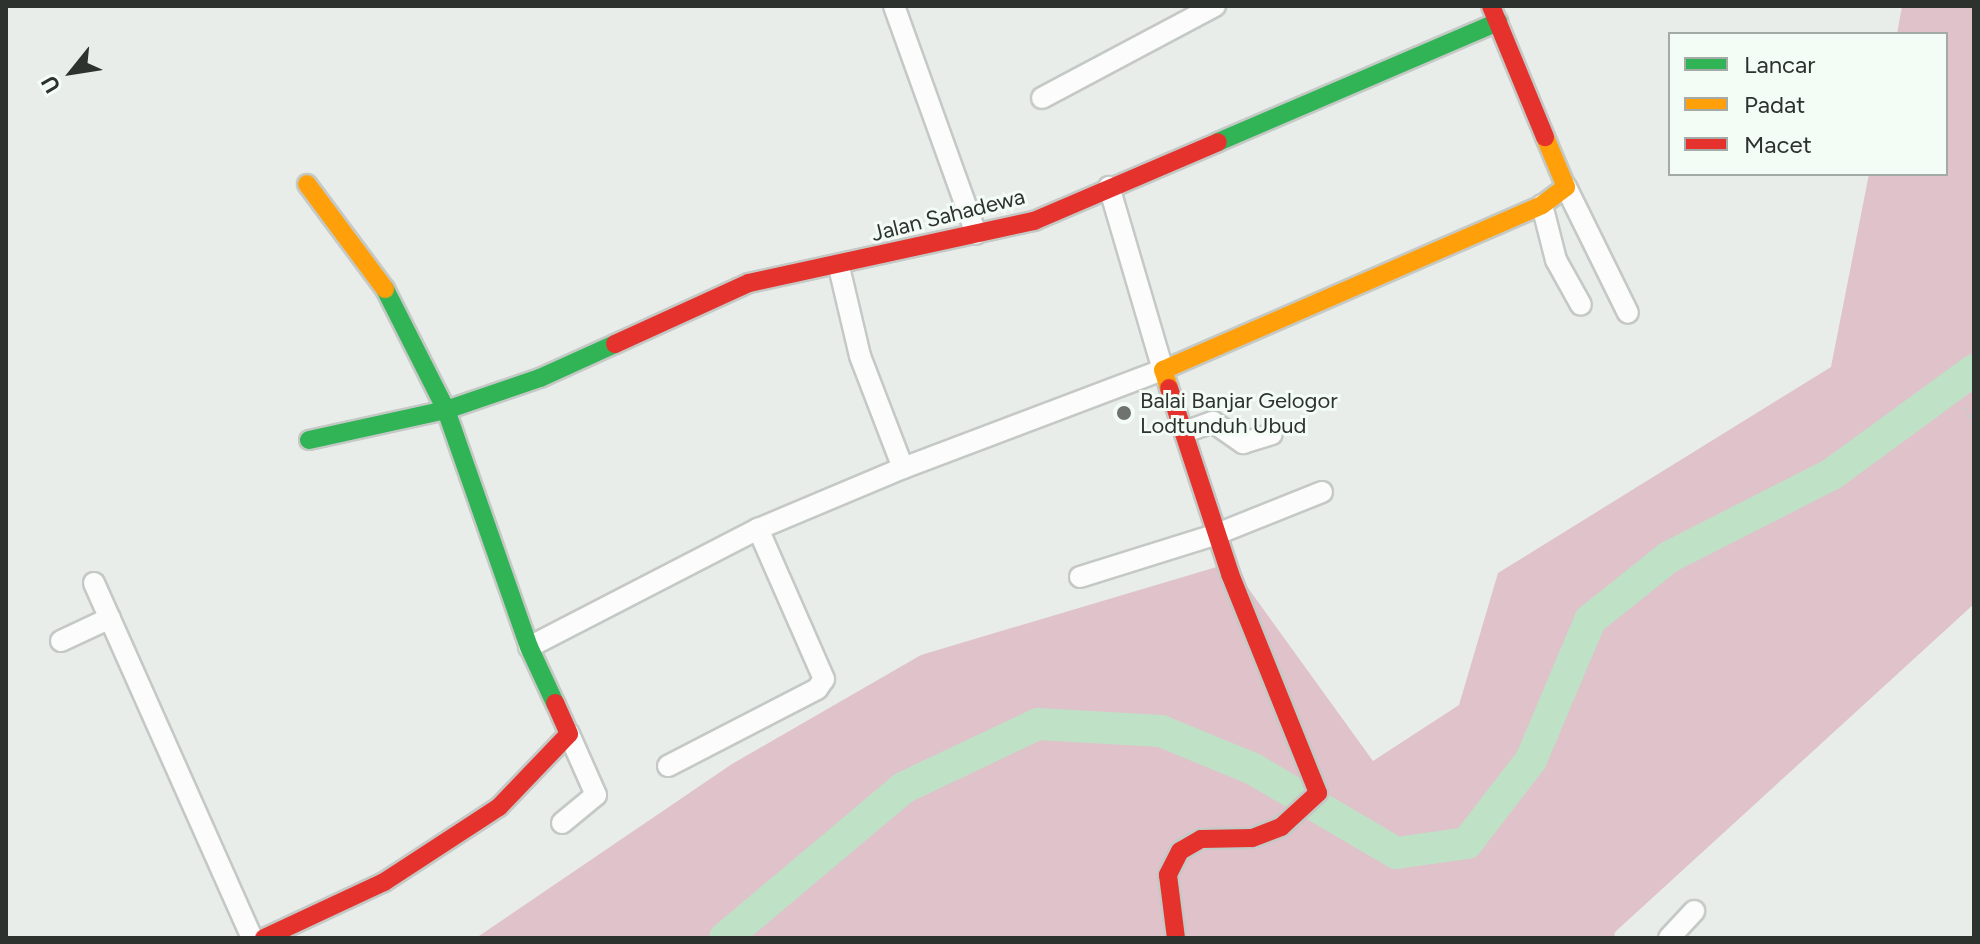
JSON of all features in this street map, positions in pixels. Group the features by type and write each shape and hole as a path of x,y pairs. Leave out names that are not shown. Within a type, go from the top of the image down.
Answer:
{"street":[{"path":"894,6 976,234"},
{"path":"1042,98 1215,6"},
{"path":"1495,14 1566,187 1628,313"},
{"name":"Jalan Sahadewa","path":"309,440 446,410 540,378 749,283 839,267 1034,221 1495,14"},
{"path":"307,184 375,272 416,343 446,410 529,647 596,795 562,823"},
{"path":"1109,187 1163,370 1217,534 1318,793 1281,827 1252,838 1201,839 1180,851 1168,875 1176,938"},
{"path":"529,647 758,529 903,468 1163,370 1542,205 1566,187"},
{"path":"1542,205 1556,260 1581,305"},
{"path":"839,267 860,356 903,468"},
{"path":"1185,432 1213,422 1243,443 1272,434"},
{"path":"1080,577 1217,534 1322,492"},
{"path":"668,766 817,689 824,679 758,529"},
{"path":"94,583 252,938"},
{"path":"61,641 110,618"},
{"path":"264,938 384,882 466,833 499,807 569,734"},
{"path":"1669,938 1694,911"}],"path":[{"path":"1964,407 1974,424"}],"shaded area":[{"path":"1902,6 1974,6 1974,604 1615,932 1614,938 476,938 732,764 921,655 1230,563 1373,761 1459,705 1498,573 1831,367 1869,176 1948,176 1948,32 1897,32"}],"waterway":[{"path":"725,938 903,788 1038,724 1161,731 1253,769 1396,853 1467,843 1531,760 1590,620 1669,557 1832,474 1974,370"}],"traffic: fast":[{"path":"1218,142 1498,22"},
{"path":"385,289 446,410 529,647 555,703"},
{"path":"309,440 446,410 540,378 615,344"}],"traffic: slow":[{"path":"1169,388 1163,370 1542,205 1566,187 1545,137"},
{"path":"307,184 385,289"}],"traffic: jam":[{"path":"1491,6 1545,137"},
{"path":"615,344 749,283 1034,221 1218,142"},
{"path":"1169,388 1230,574 1318,793 1281,827 1252,838 1201,839 1180,851 1168,875 1176,938"},
{"path":"264,938 384,882 499,807 569,734 555,703"}],"place":[{"name":"Balai Banjar Gelogor Lodtunduh Ubud","path":"1124,413"}]}
